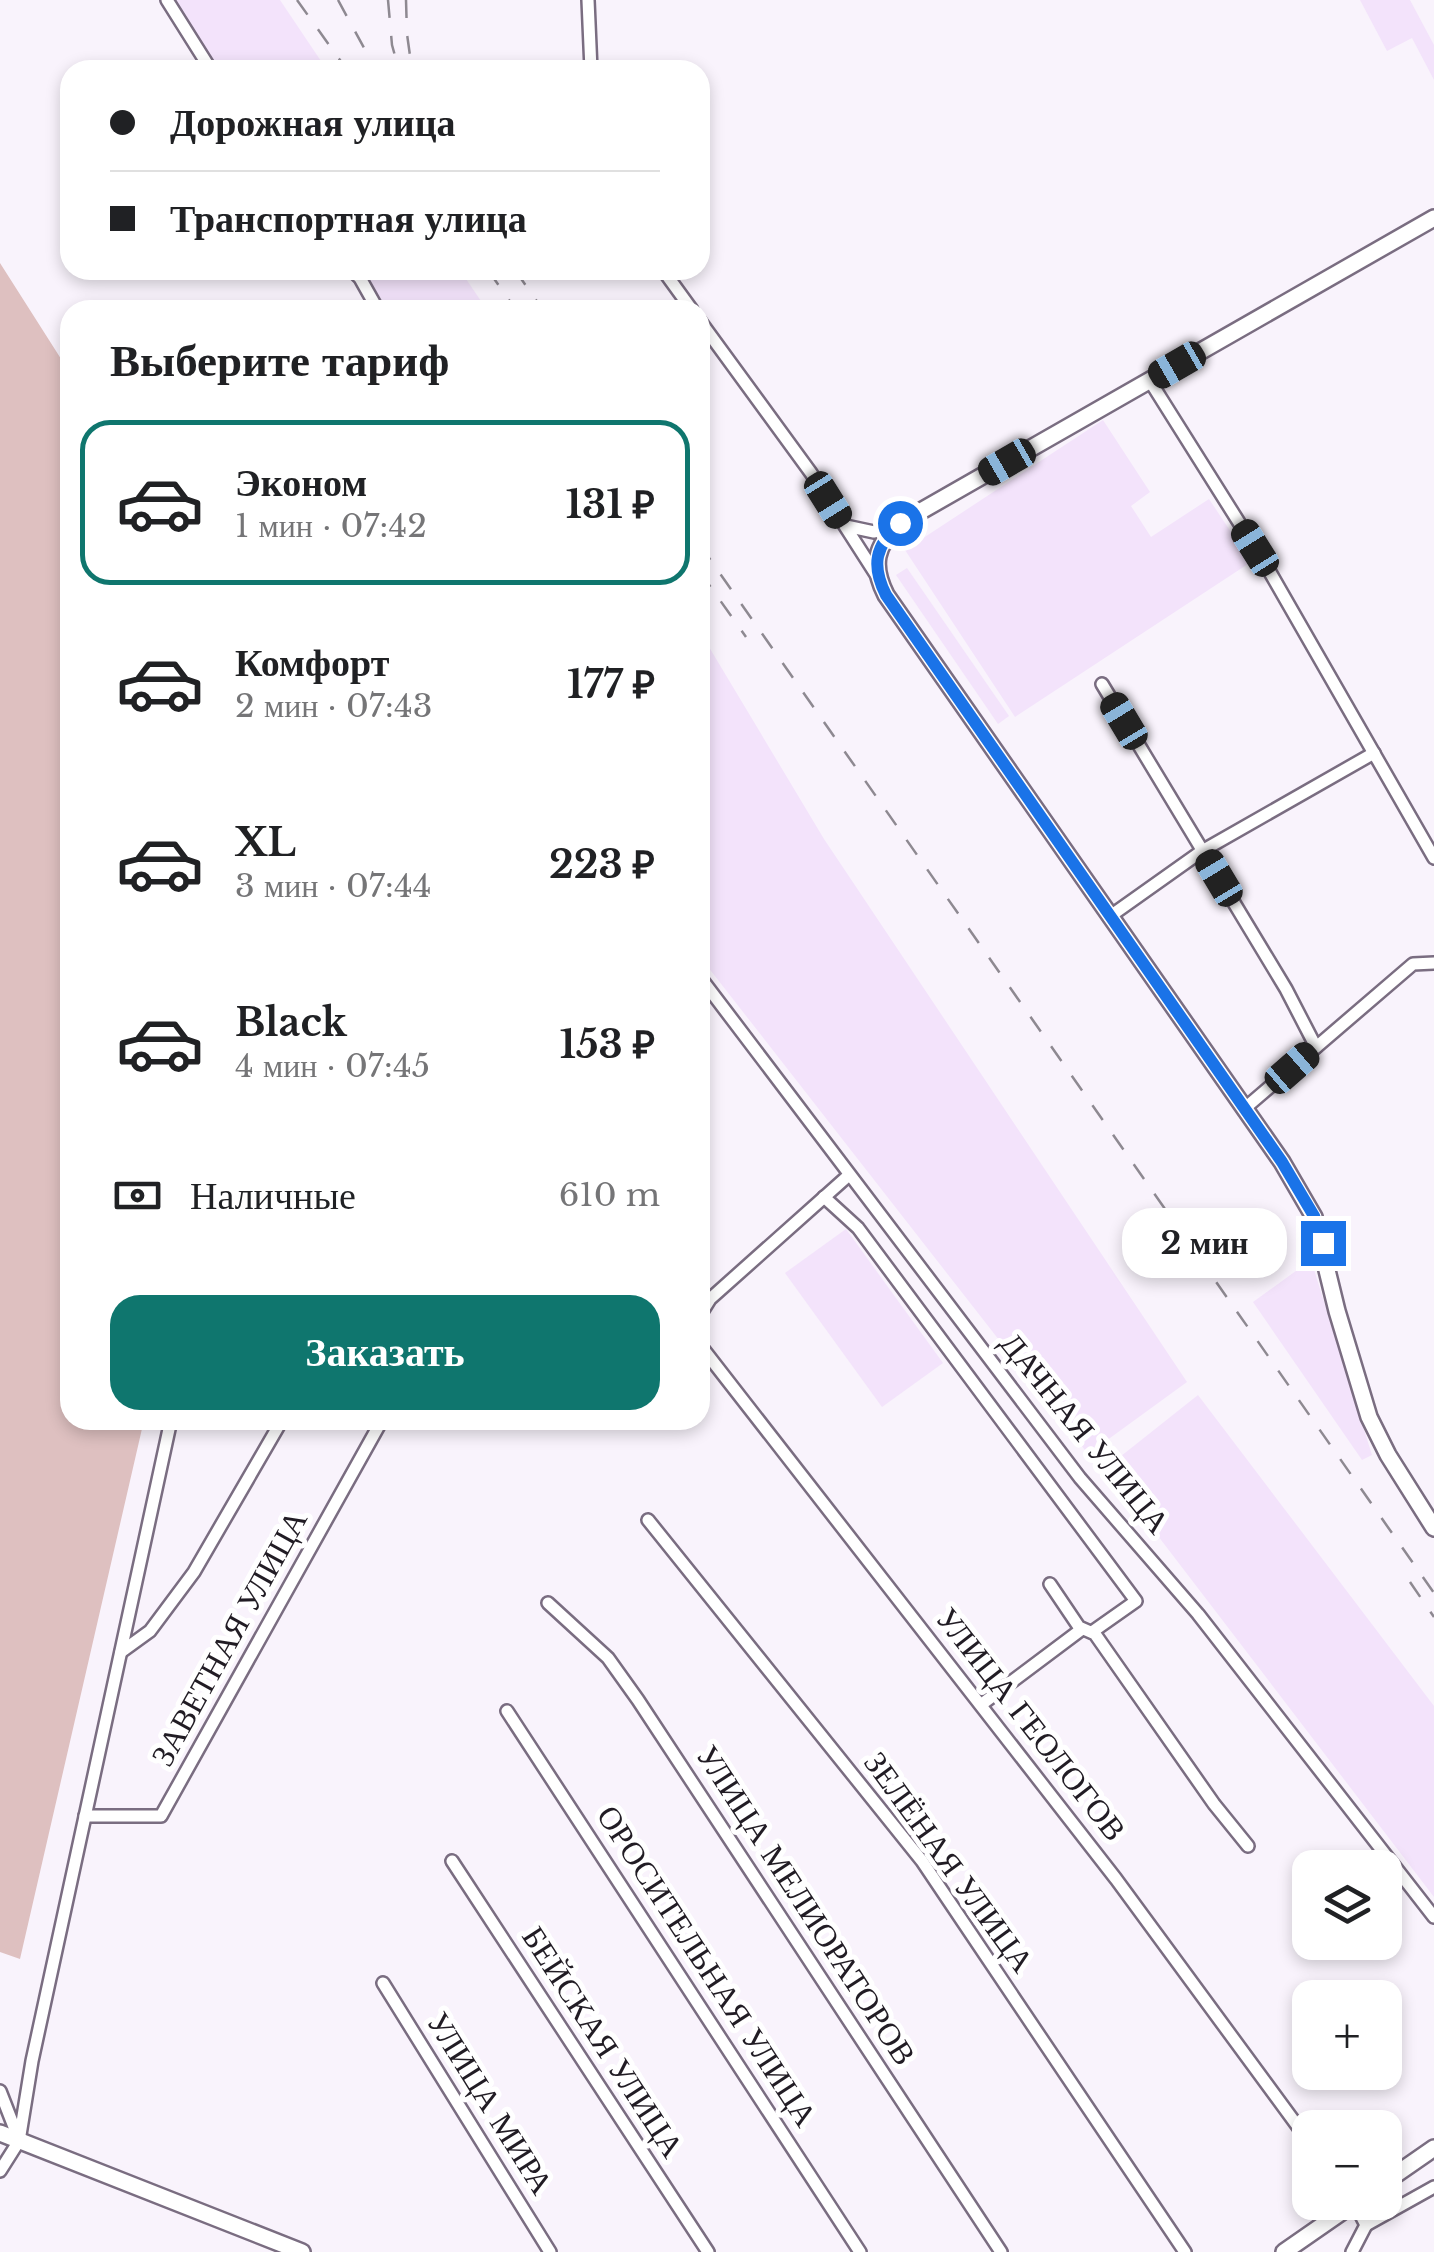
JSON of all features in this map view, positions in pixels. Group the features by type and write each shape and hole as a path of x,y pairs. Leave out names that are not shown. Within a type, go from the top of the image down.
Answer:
{"street":[{"path":"167,0 205,60"},
{"path":"588,0 591,60"},
{"path":"844,526 874,532 900,523 1434,218"},
{"path":"710,335 811,473 1109,917 1282,1162 1314,1216 1369,1417 1434,1528"},
{"path":"1150,381 1267,567 1434,858"},
{"path":"878,578 878,549 885,536 900,523"},
{"path":"1102,684 1286,989 1316,1048"},
{"path":"1109,917 1202,851 1374,752"},
{"path":"1244,1110 1413,964 1434,963"},
{"name":"ДАЧНАЯ УЛИЦА","path":"710,991 1080,1478 1198,1614 1434,1918"},
{"path":"710,1299 849,1175"},
{"path":"824,1197 858,1228 1136,1601 1087,1630 982,1704"},
{"name":"УЛИЦА ГЕОЛОГОВ","path":"710,1359 982,1704 1292,2119"},
{"path":"0,2170 19,2140 32,2061 169,1430"},
{"path":"121,1652 150,1631 194,1572 276,1430"},
{"name":"ЗАВЕТНАЯ УЛИЦА","path":"86,1816 161,1816 376,1430"},
{"name":"ЗЕЛЁНАЯ УЛИЦА","path":"648,1520 922,1861 1185,2252"},
{"path":"1050,1584 1248,1846"},
{"name":"УЛИЦА МЕЛИОРАТОРОВ","path":"548,1603 608,1658 628,1686 1001,2252"},
{"name":"ОРОСИТЕЛЬНАЯ УЛИЦА","path":"507,1710 860,2252"},
{"name":"БЕЙСКАЯ УЛИЦА","path":"452,1862 708,2252"},
{"name":"УЛИЦА МИРА","path":"383,1984 550,2252"},
{"path":"0,2091 19,2140"},
{"path":"0,2133 302,2252"},
{"path":"1402,2170 1434,2148"},
{"path":"1352,2252 1366,2226 1434,2187"},
{"path":"1284,2252 1330,2220"},
{"path":"1362,2220 1366,2226"}],"shaded area":[{"path":"175,0 280,0 320,60 214,60"},
{"path":"1360,0 1410,0 1434,45 1434,80 1412,38 1387,51"},
{"path":"0,263 60,357 60,1430 142,1430 20,1959 0,1952"},
{"path":"369,280 467,280 480,300 382,300"},
{"path":"1103,420 1150,492 1131,506 1151,537 1209,499 1251,562 1015,717 905,550"},
{"path":"907,568 1009,716 998,724 896,575"},
{"path":"710,649 824,839 1187,1382 1088,1454 710,970"},
{"path":"846,1229 943,1363 882,1407 785,1273"},
{"path":"1311,1260 1372,1455 1362,1460 1253,1302"},
{"path":"1198,1395 1434,1706 1434,1897 1402,1850 1398,1850 1106,1468"}],"railway":[{"path":"297,0 340,60"},
{"path":"338,0 371,60"},
{"path":"388,0 396,60"},
{"path":"406,0 411,60"},
{"path":"495,280 509,300"},
{"path":"522,280 536,300"},
{"path":"710,559 1434,1593"},
{"path":"710,586 746,637"},
{"path":"1410,1582 1434,1617"}],"route":[{"path":"900,523 885,536 878,549 878,578 886,595 1282,1162 1314,1216 1323,1243"}]}
